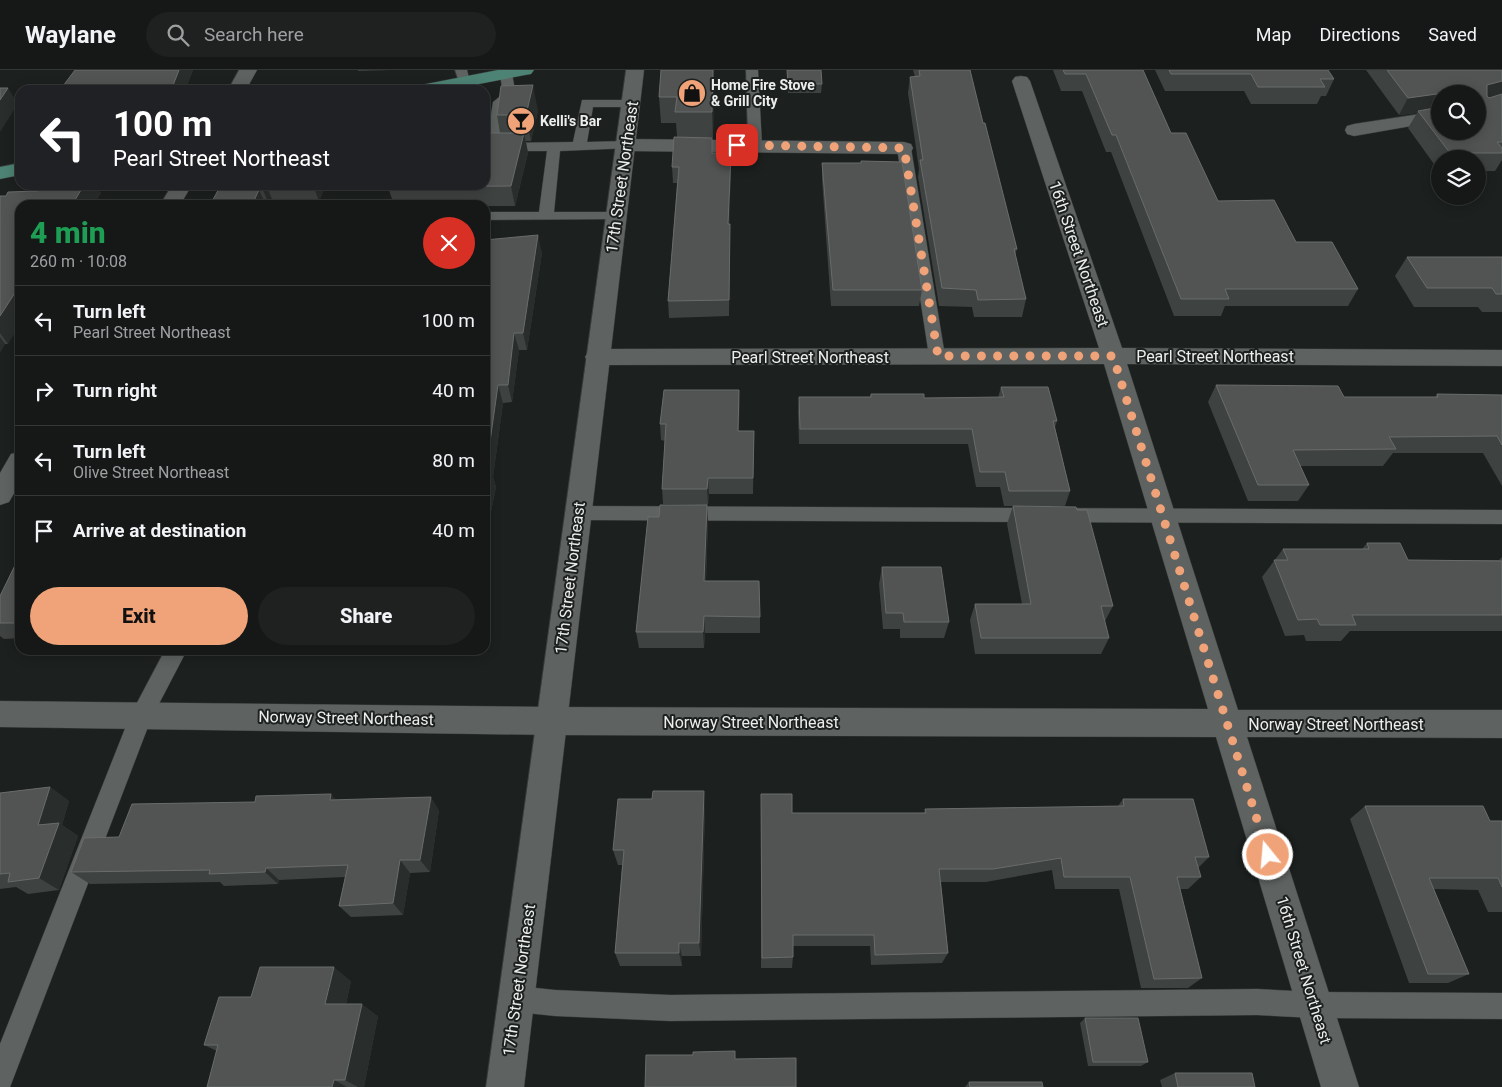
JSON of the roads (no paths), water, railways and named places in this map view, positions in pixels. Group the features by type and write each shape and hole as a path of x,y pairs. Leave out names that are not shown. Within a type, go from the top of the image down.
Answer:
{"main road":[{"path":"436,85 462,76 506,74 525,70"},
{"path":"0,173 15,170"}],"street":[{"path":"239,85 248,70"},
{"name":"17th Street Northeast","path":"505,1087 635,70"},
{"name":"16th Street Northeast","path":"1021,81 1113,356 1340,1087"},
{"path":"1354,130 1431,118"},
{"path":"626,145 904,148"},
{"name":"Pearl Street Northeast","path":"597,357 1113,356 1502,358"},
{"path":"0,495 15,470"},
{"name":"Norway Street Northeast","path":"0,714 553,720 1502,724"}],"lane":[{"path":"752,70 755,145"},
{"path":"506,74 510,96 500,102 493,147 626,145"},
{"path":"579,146 588,103 632,103"},
{"path":"546,216 554,147"},
{"path":"904,148 938,356"},
{"path":"490,216 616,216"},
{"path":"578,513 1502,517"},
{"path":"0,1078 141,716 173,655"},
{"path":"517,998 554,1003 670,1008 1258,1002 1314,1005 1502,1006"}],"place":[{"name":"Home Fire Stove & Grill City","path":"692,93"},
{"name":"Kelli's Bar","path":"521,121"}]}
